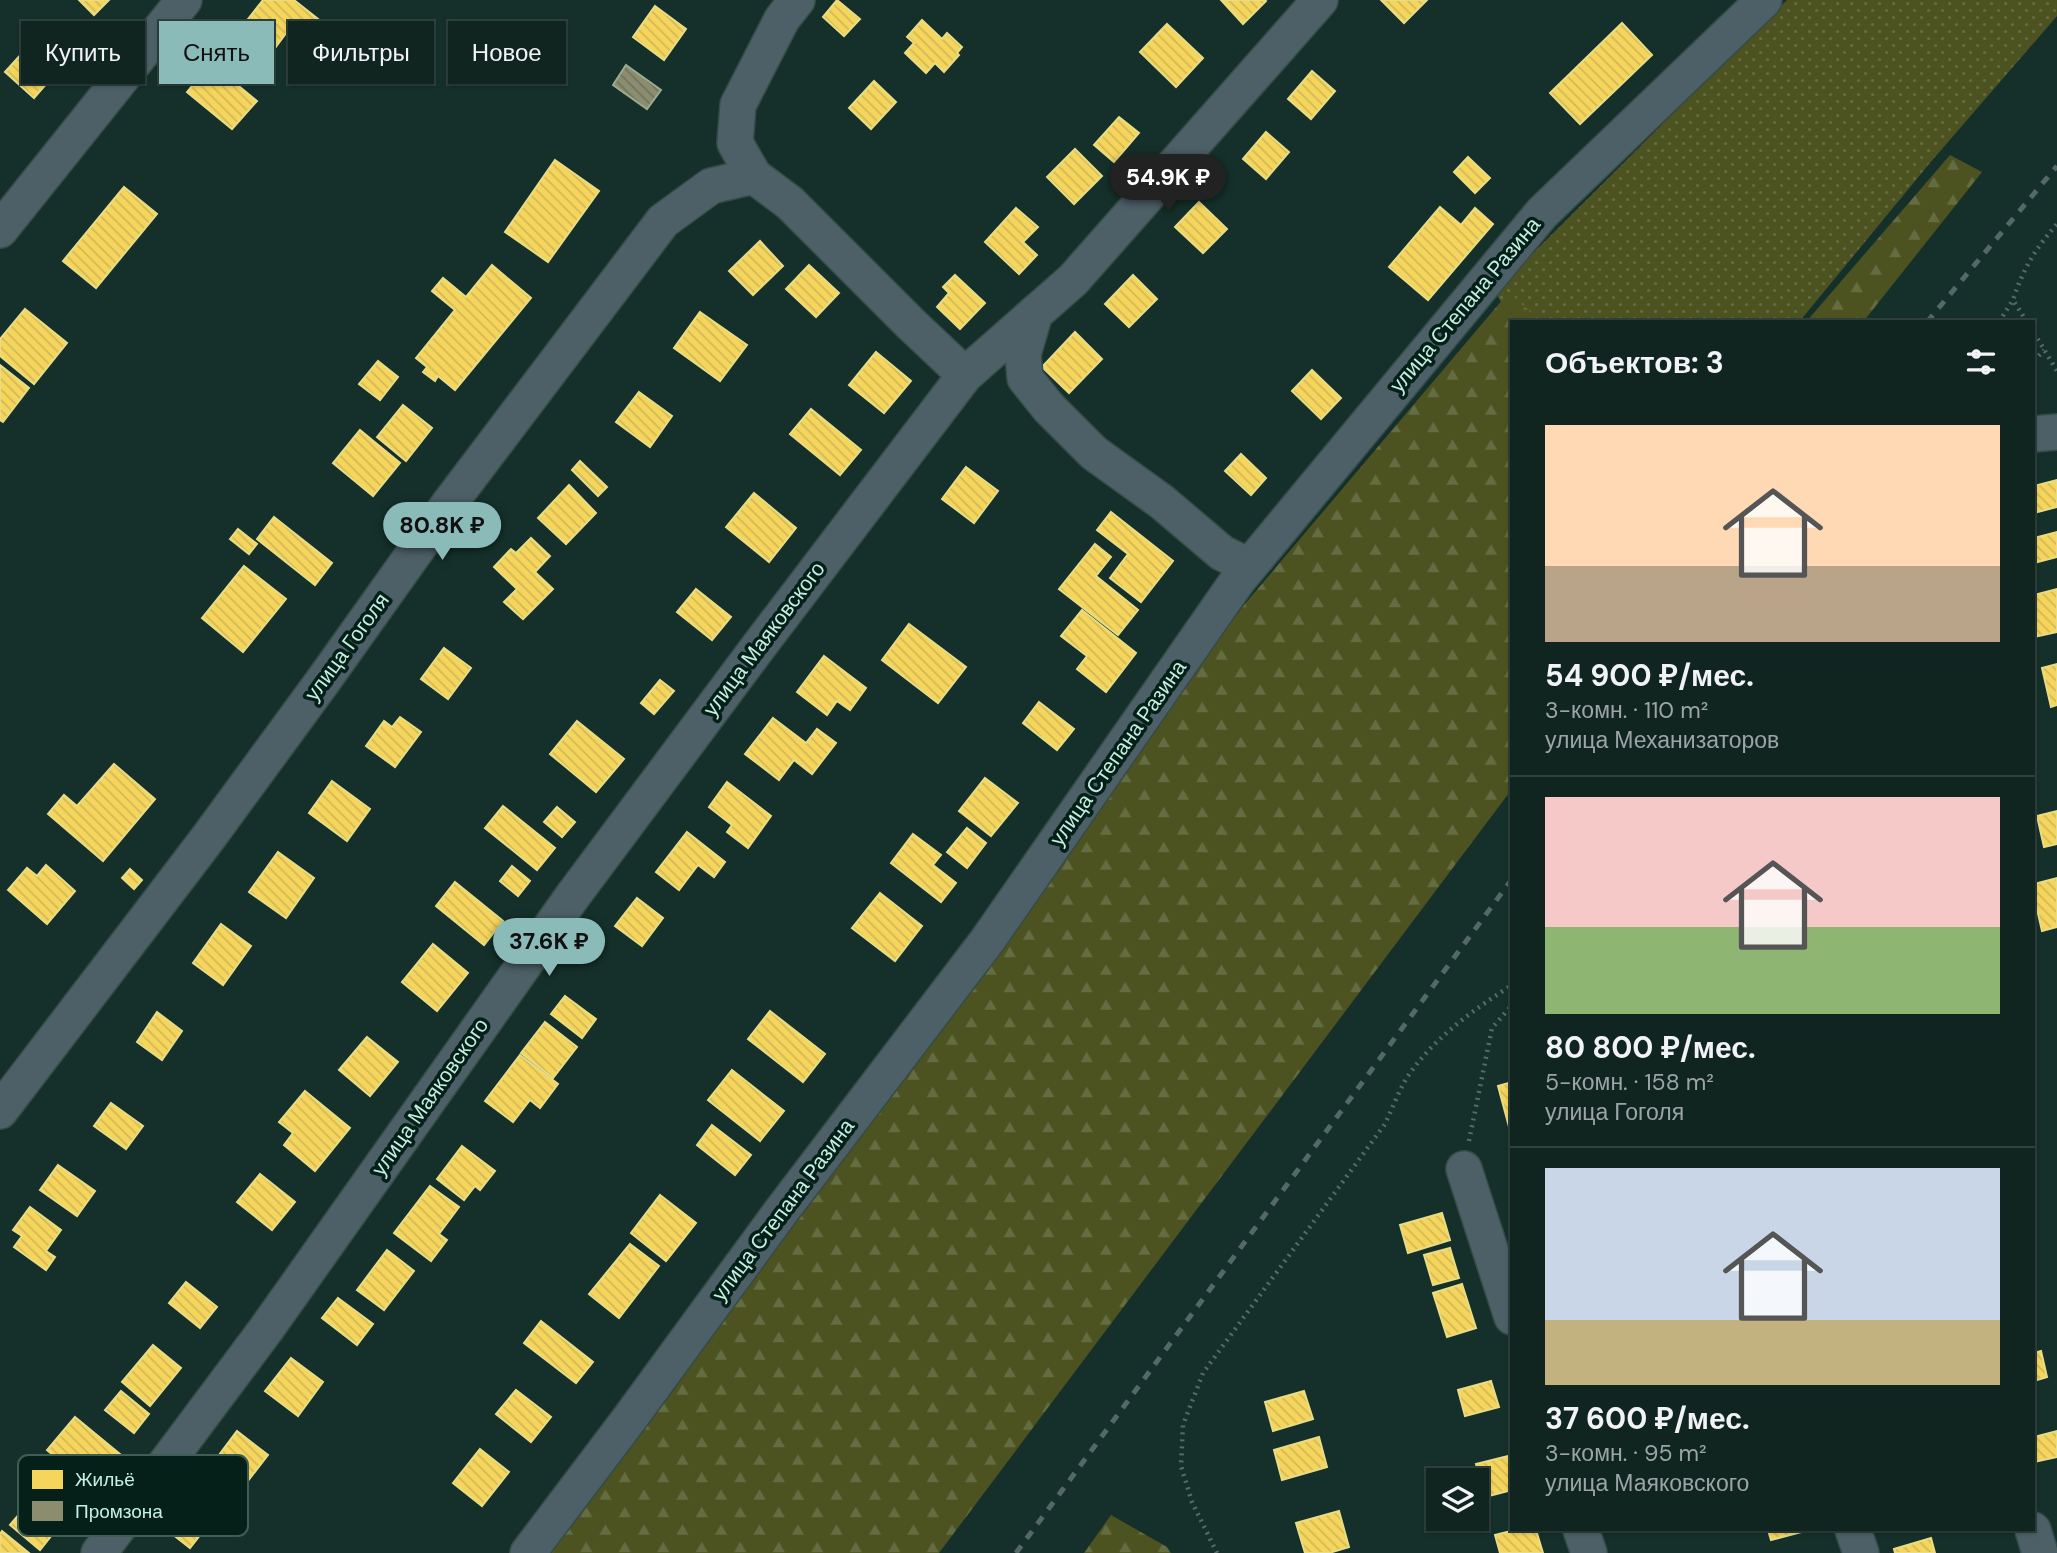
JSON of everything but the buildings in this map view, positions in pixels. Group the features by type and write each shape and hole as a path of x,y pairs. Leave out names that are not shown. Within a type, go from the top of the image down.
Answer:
{"street":[{"path":"0,230 184,0"},
{"path":"797,0 782,19 738,105 735,143 754,176 790,202 965,375"},
{"name":"улица Маяковского","path":"177,1455 572,897 965,375 1073,280 1320,0"},
{"name":"улица Степана Разина","path":"528,1553 780,1213 987,941 1249,566 1542,213 1763,0"},
{"name":"улица Гоголя","path":"0,1111 208,838 449,504 663,221 710,186 754,176"},
{"path":"1035,313 1023,354 1025,379 1049,408 1094,453 1162,502 1223,553 1249,566"},
{"path":"2035,434 2057,432"},
{"path":"1464,1169 1510,1311"},
{"path":"1581,1531 1589,1553"},
{"path":"1853,1531 1861,1553"},
{"path":"2033,1531 2040,1553"}],"path":[{"path":"1999,320 2013,300 2021,274 2040,244 2057,224"},
{"path":"2013,300 2026,320"},
{"path":"2035,335 2057,371"},
{"path":"2035,360 2044,349"},
{"path":"1217,1553 1192,1502 1181,1466 1183,1425 1203,1373 1385,1124 1406,1079 1435,1044 1477,1007 1510,986"},
{"path":"1464,1169 1492,1028 1510,1007"}],"green space":[{"path":"1787,0 2057,0 2057,16 1929,164 1801,320 1513,320 1495,291"},
{"path":"1950,155 1982,172 1865,320 1808,320"},
{"path":"1509,292 1539,320 1510,320 1510,792 939,1553 543,1553 1244,605"},
{"path":"1111,1515 1167,1547 1171,1553 1084,1553"}],"railway":[{"path":"1929,320 2057,166"},
{"path":"1016,1553 1510,882"}]}
